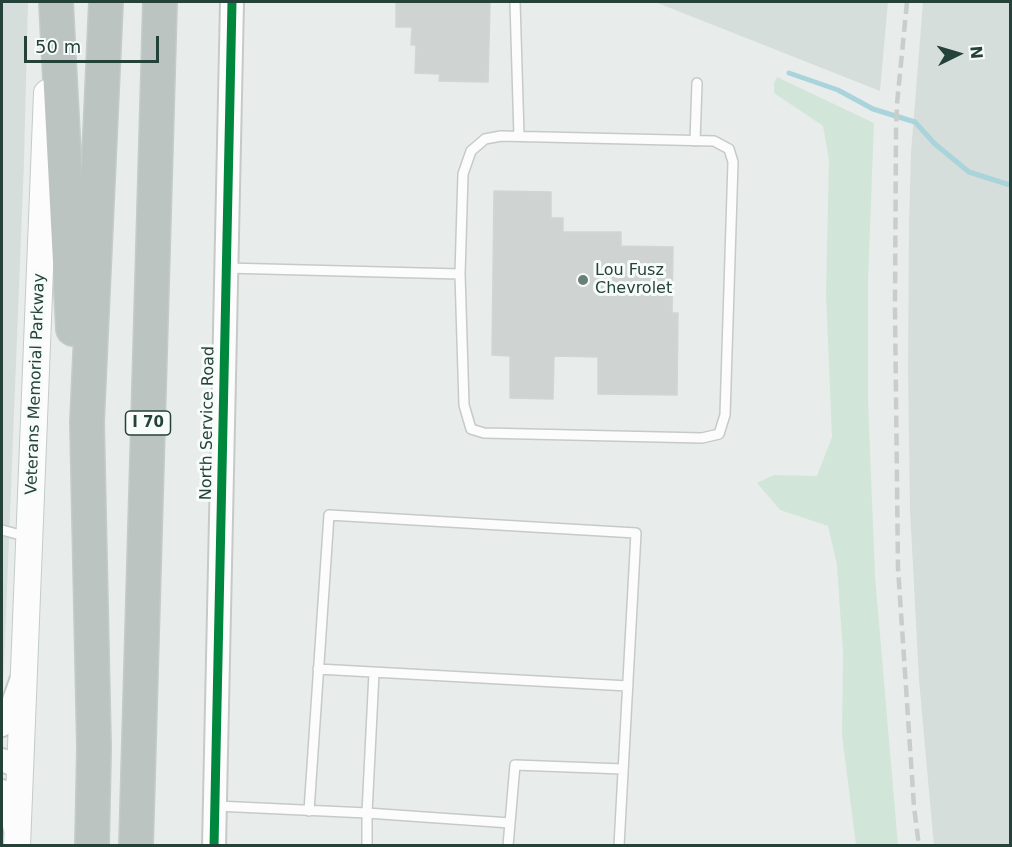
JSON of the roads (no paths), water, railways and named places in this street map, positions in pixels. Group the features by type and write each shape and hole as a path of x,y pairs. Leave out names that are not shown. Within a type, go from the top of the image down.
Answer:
{"highway":[{"path":"53,2 75,350 87,422"},
{"path":"92,846 94,748 87,422 106,2"},
{"name":"I 70","path":"136,846 160,2"}],"main road":[{"name":"Veterans Memorial Parkway","path":"23,844 34,814 30,793 11,764 23,674 53,2"}],"street":[{"name":"North Service Road","path":"214,846 232,2"},
{"path":"2,725 12,706 23,674"},
{"path":"2,790 23,844"}],"lane":[{"path":"515,2 519,136"},
{"path":"695,141 697,83"},
{"path":"519,136 714,141 729,149 733,162 725,416 719,434 690,438 484,433 471,429 464,405 460,274 463,174 471,150 485,139 519,136"},
{"path":"226,268 460,274"},
{"path":"309,811 329,515 636,532 619,846"},
{"path":"2,530 30,537"},
{"path":"318,669 628,686"},
{"path":"367,846 374,673"},
{"path":"508,846 515,765 623,769"},
{"path":"215,806 367,813 510,824"}],"waterway":[{"path":"789,73 838,90 873,109 915,122 935,144 969,172 1010,185"}],"railway":[{"path":"907,2 896,131 895,308 898,568 914,807 919,846"}],"place":[{"name":"Lou Fusz Chevrolet","path":"583,280"}]}
